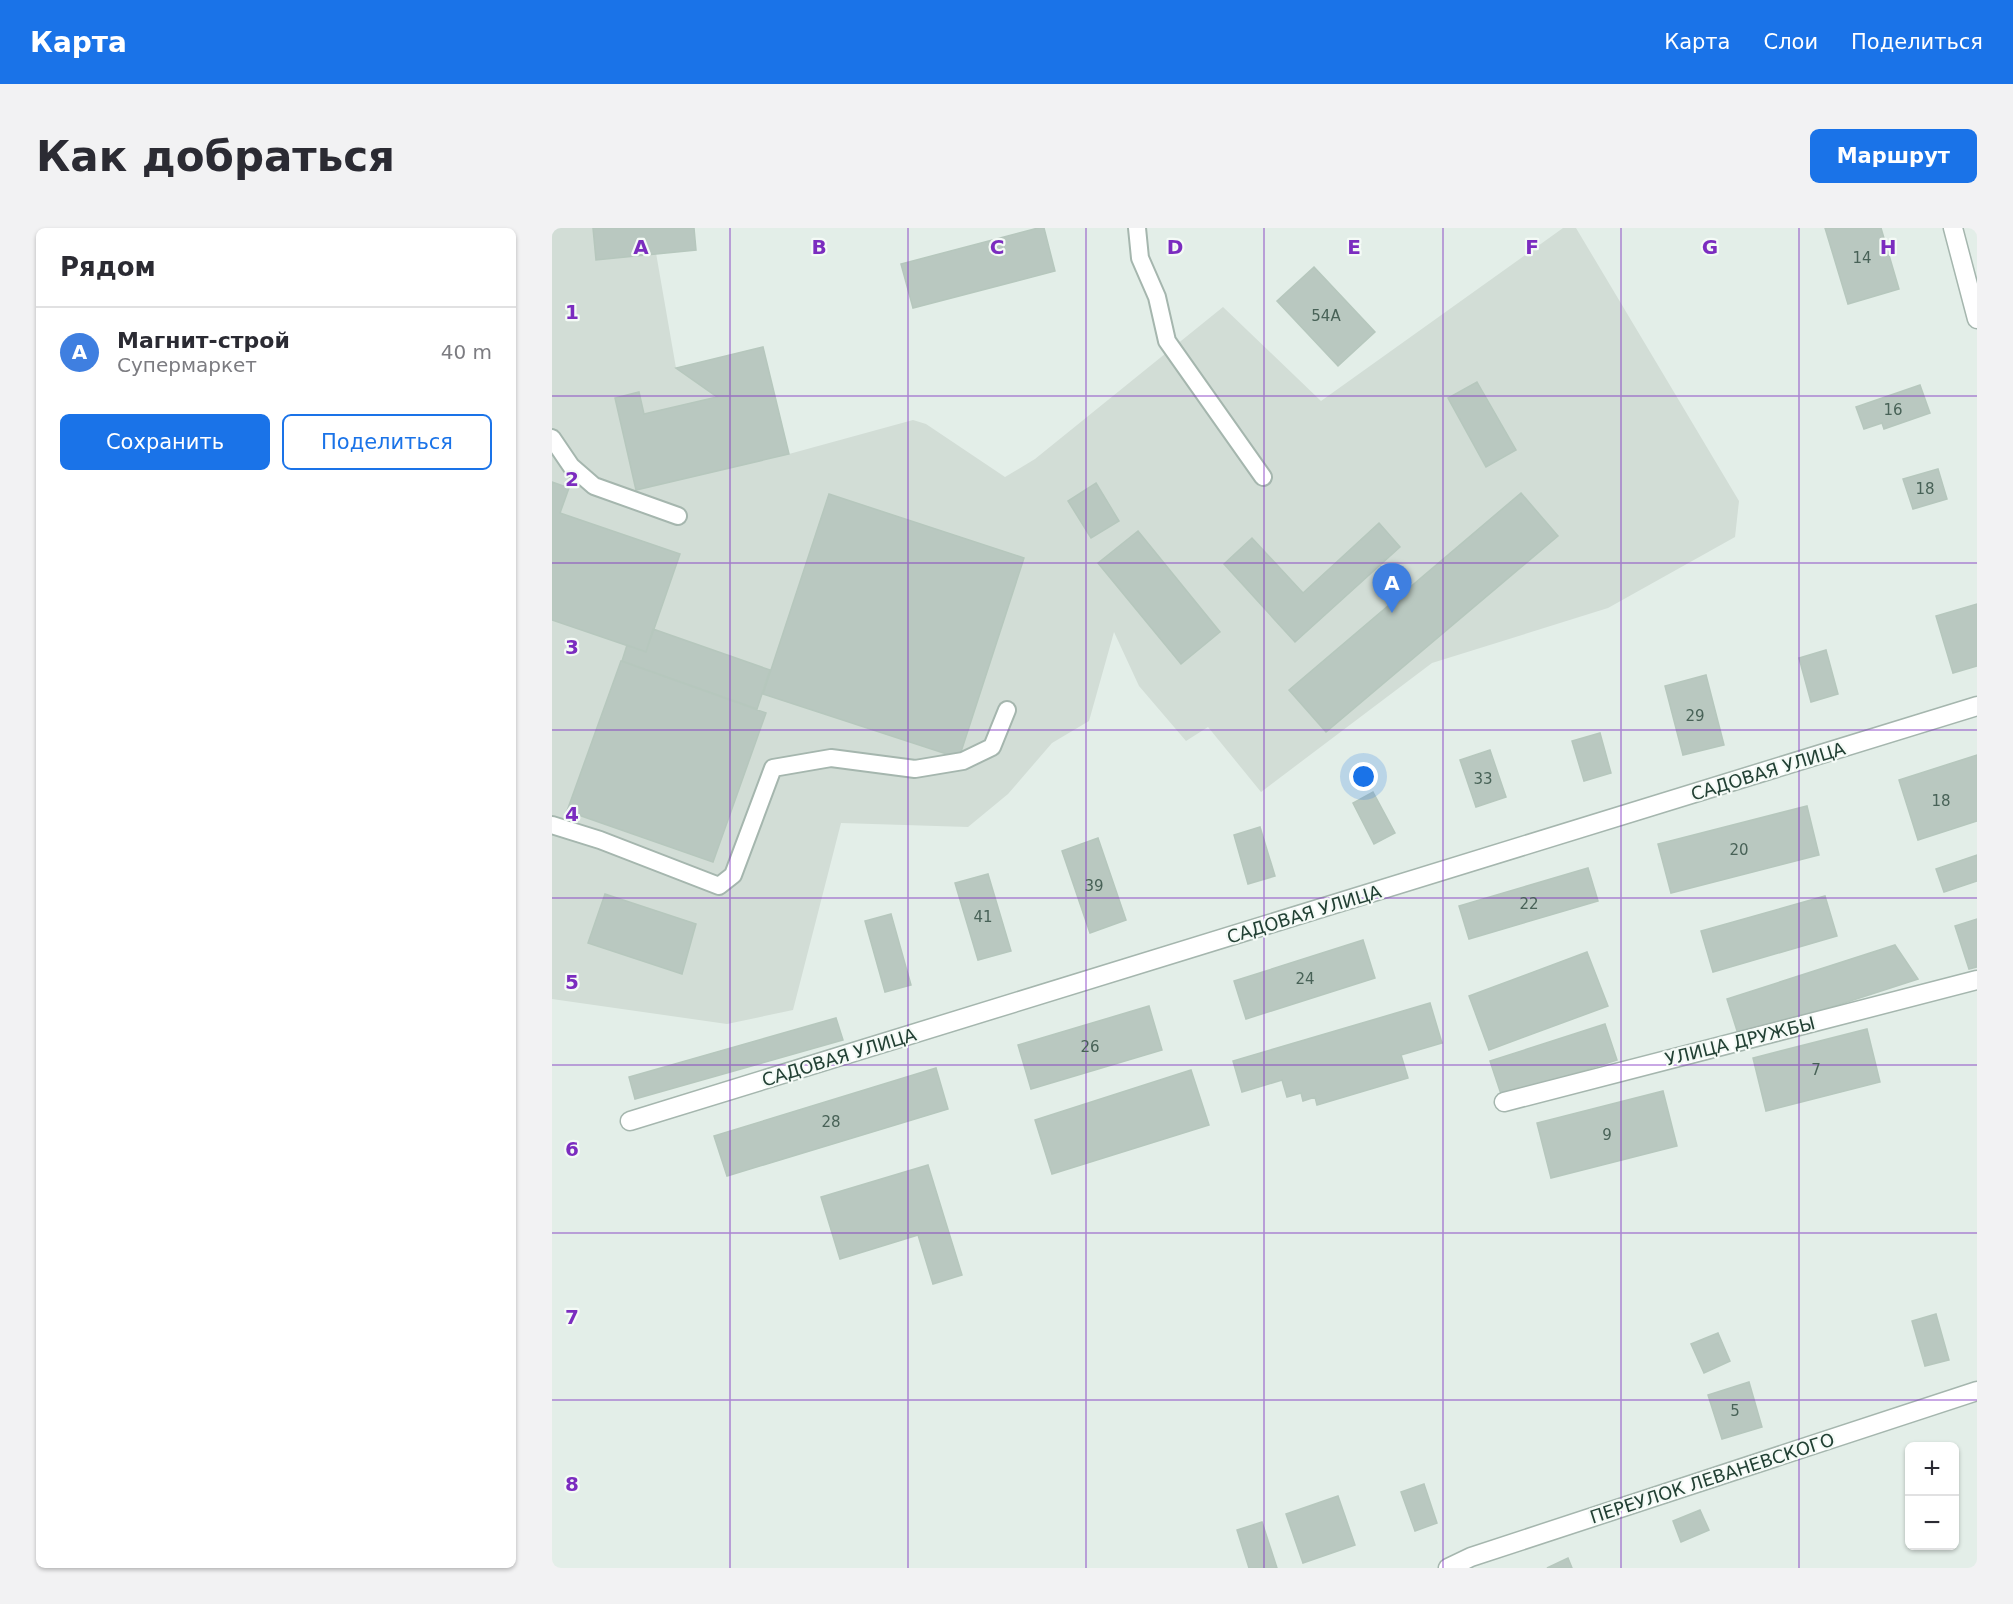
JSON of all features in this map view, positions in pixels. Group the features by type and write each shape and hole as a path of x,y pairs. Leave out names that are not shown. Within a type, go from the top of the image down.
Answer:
{"street":[{"path":"1953,228 1977,319"},
{"name":"САДОВАЯ УЛИЦА","path":"630,1121 1977,706"},
{"name":"УЛИЦА ДРУЖБЫ","path":"1504,1102 1977,980"},
{"name":"ПЕРЕУЛОК ЛЕВАНЕВСКОГО","path":"1448,1568 1471,1557 1977,1391"}],"lane":[{"path":"1137,228 1140,258 1157,297 1167,341 1263,477"},
{"path":"552,438 571,466 594,486 678,516"},
{"path":"552,825 600,840 719,886 733,875 772,768 831,758 915,769 963,761 992,747 1007,710"}],"shaded area":[{"path":"552,228 593,228 596,259 656,253 676,368 763,347 789,454 913,420 926,424 1005,477 1035,459 1223,307 1321,401 1563,228 1576,228 1739,501 1735,537 1608,608 1432,663 1261,792 1208,727 1186,741 1139,686 1114,632 1089,721 1052,743 1008,794 968,827 841,823 793,1010 727,1024 552,999"}],"building":[{"path":"593,228 694,228 696,250 596,260"},
{"path":"1044,228 1055,271 913,308 901,264"},
{"path":"1825,228 1881,228 1899,289 1848,304"},
{"path":"1314,267 1375,332 1338,366 1277,301"},
{"path":"763,347 789,454 636,490 615,398 639,392 644,414 717,397 676,368"},
{"path":"1477,382 1516,450 1486,467 1448,398"},
{"path":"1920,385 1930,413 1884,429 1882,423 1864,429 1856,407"},
{"path":"1938,469 1947,499 1913,509 1903,479"},
{"path":"552,482 569,488 560,513 680,554 646,652 552,620"},
{"path":"1096,483 1119,521 1091,538 1068,501"},
{"path":"1521,493 1558,536 1326,732 1289,690"},
{"path":"829,494 1024,558 959,758 763,694"},
{"path":"1379,523 1400,547 1295,642 1224,564 1252,538 1303,593"},
{"path":"1138,531 1220,632 1181,664 1098,563"},
{"path":"1977,604 1977,666 1953,673 1936,616"},
{"path":"653,629 770,670 757,709 622,661 627,645 646,652"},
{"path":"1826,650 1838,694 1811,702 1799,658"},
{"path":"621,661 766,713 713,862 567,811"},
{"path":"1706,675 1724,745 1683,755 1665,686"},
{"path":"1600,733 1611,773 1584,781 1572,741"},
{"path":"1490,750 1506,797 1476,807 1460,760"},
{"path":"1977,755 1977,821 1918,840 1899,780"},
{"path":"1373,792 1395,833 1374,844 1353,803"},
{"path":"1807,806 1819,855 1671,893 1658,844"},
{"path":"1260,827 1275,876 1248,884 1234,835"},
{"path":"1098,838 1126,920 1090,933 1062,851"},
{"path":"1977,855 1977,881 1944,892 1936,869"},
{"path":"1588,868 1598,901 1469,939 1459,906"},
{"path":"988,874 1011,951 978,960 955,883"},
{"path":"605,894 696,924 682,974 588,943"},
{"path":"1825,896 1837,936 1713,972 1701,931"},
{"path":"891,914 911,985 885,992 865,921"},
{"path":"1977,919 1977,967 1969,969 1955,926"},
{"path":"1363,940 1375,978 1246,1019 1234,981"},
{"path":"1895,945 1918,979 1739,1037 1727,999"},
{"path":"1587,952 1608,1006 1489,1050 1469,996"},
{"path":"1430,1003 1442,1043 1401,1055 1408,1078 1317,1105 1315,1097 1303,1101 1301,1093 1287,1097 1282,1080 1242,1092 1233,1061"},
{"path":"1149,1006 1162,1050 1031,1089 1018,1045"},
{"path":"836,1018 843,1040 635,1099 629,1077"},
{"path":"1605,1024 1617,1060 1502,1097 1490,1061"},
{"path":"1867,1029 1880,1082 1766,1111 1753,1058"},
{"path":"936,1068 948,1109 727,1176 714,1136"},
{"path":"1191,1070 1209,1125 1052,1174 1035,1120"},
{"path":"1663,1091 1677,1146 1551,1178 1537,1123"},
{"path":"928,1165 962,1275 933,1284 918,1235 840,1259 821,1197"},
{"path":"1936,1314 1949,1360 1925,1366 1912,1321"},
{"path":"1718,1333 1730,1361 1704,1373 1691,1344"},
{"path":"1749,1382 1762,1427 1722,1439 1708,1395"},
{"path":"1424,1484 1437,1523 1415,1531 1401,1492"},
{"path":"1338,1496 1355,1545 1303,1563 1286,1514"},
{"path":"1700,1510 1709,1530 1681,1542 1673,1521"},
{"path":"1262,1522 1277,1568 1249,1568 1237,1530"},
{"path":"1568,1558 1572,1568 1547,1568"}],"place":[{"name":"Магнит-строй","path":"1392,613"}]}
